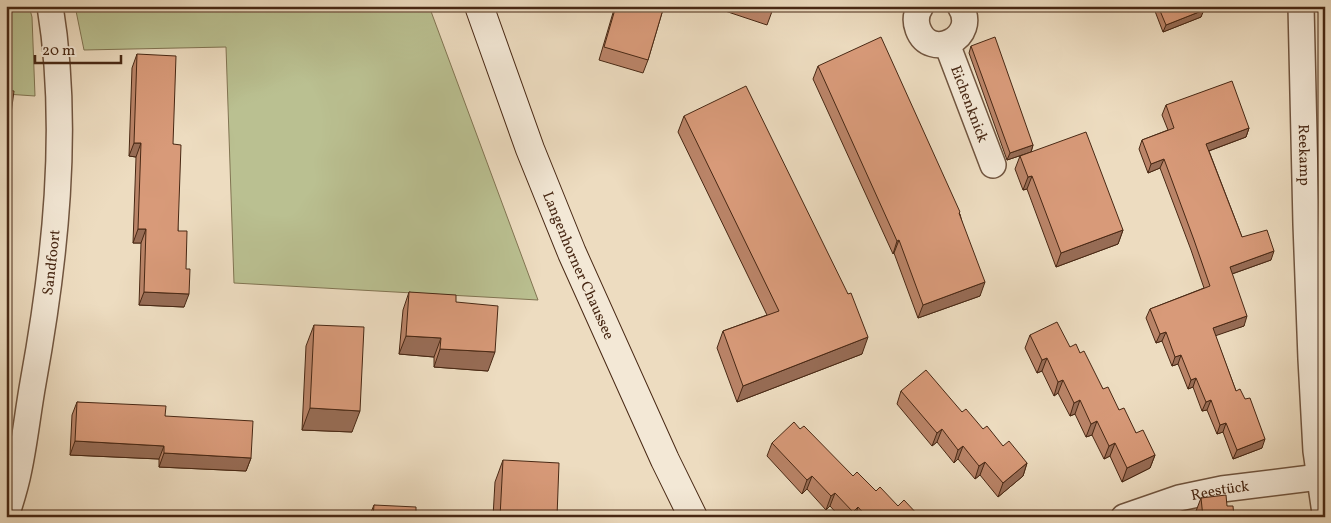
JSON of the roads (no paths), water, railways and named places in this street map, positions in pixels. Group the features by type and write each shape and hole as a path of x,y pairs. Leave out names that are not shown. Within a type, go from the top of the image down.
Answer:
{"main road":[{"name":"Langenhorner Chaussee","path":"479,6 530,149 572,253 692,517"}],"street":[{"name":"Sandfoort","path":"6,516 19,470 43,329 58,195 59,102 50,6"},
{"path":"921,6 916,17 916,25 919,32 924,39 931,43 939,44 947,44 959,36 964,23 964,16 960,6"},
{"name":"Reekamp","path":"1301,6 1306,224 1320,431 1319,477 1325,513"},
{"name":"Eichenknick","path":"947,44 993,165"},
{"name":"Reestück","path":"1124,517 1179,498 1222,489 1319,477"}]}
